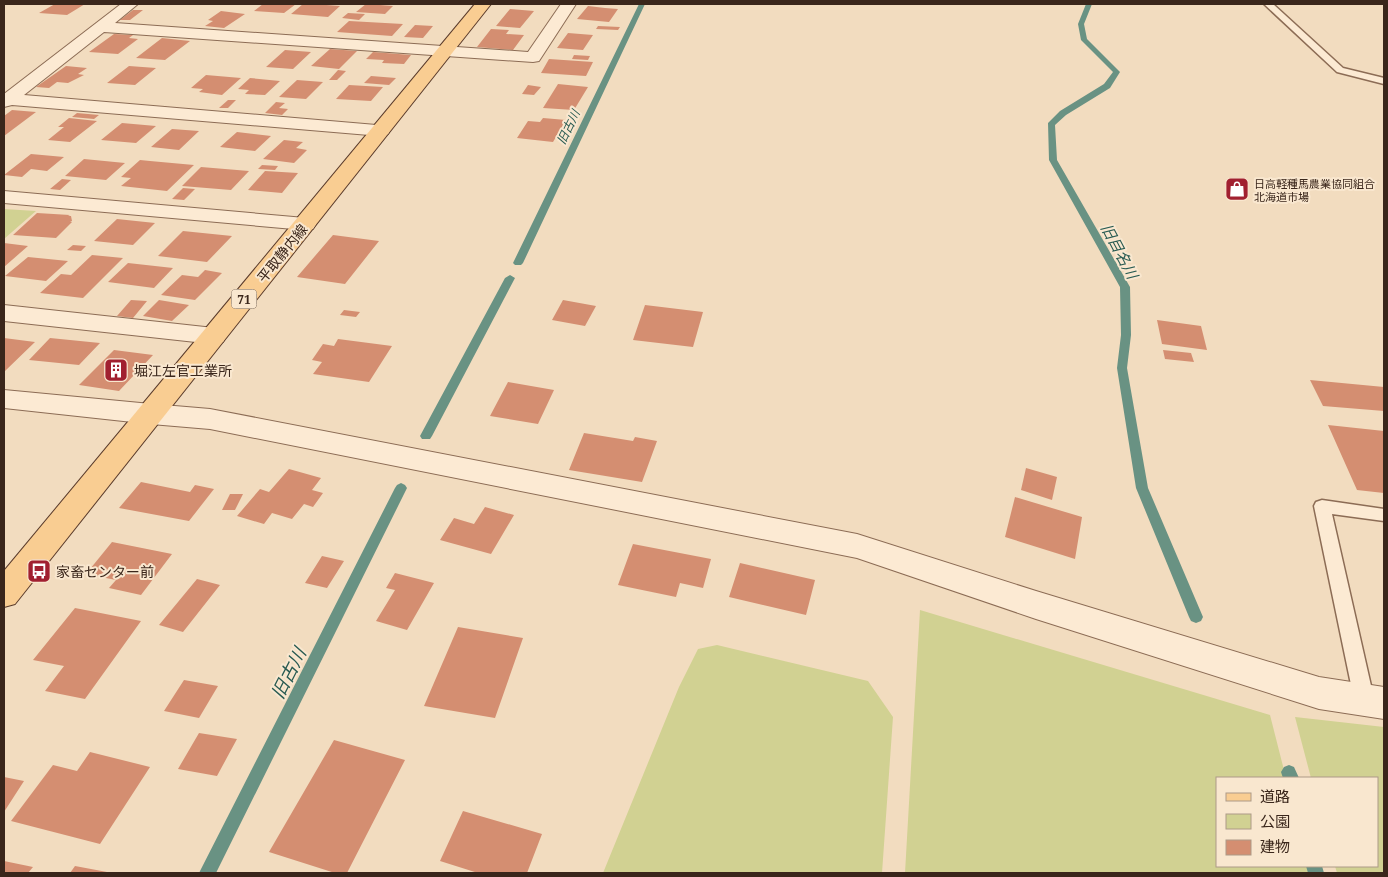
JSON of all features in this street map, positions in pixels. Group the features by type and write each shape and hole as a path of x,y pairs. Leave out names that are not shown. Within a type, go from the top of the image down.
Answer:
{"main road":[{"name":"平取静内線","path":"4,594 446,52 483,4"}],"street":[{"path":"6,100 130,4"},
{"path":"100,27 532,57 568,4"},
{"path":"6,100 381,130"},
{"path":"4,197 305,224"},
{"path":"4,312 214,336"},
{"path":"4,399 88,409 210,419 857,546 1036,606 1301,687 1319,692 1374,701"}],"lane":[{"path":"1268,4 1340,70 1384,80"},
{"path":"1374,701 1322,506 1384,515"}],"green space":[{"path":"4,209 36,211 4,239"},
{"path":"920,610 1270,715 1286,777 1216,777 1216,867 1307,867 1309,873 905,873"},
{"path":"717,645 868,681 893,717 882,873 603,873 679,687 698,649"},
{"path":"1295,717 1384,727 1384,873 1337,873 1335,867 1378,867 1378,777 1311,777"}],"building":[{"path":"55,4 85,4 67,15 39,13"},
{"path":"263,4 296,4 284,13 254,11"},
{"path":"303,4 340,6 328,17 291,14"},
{"path":"366,4 393,6 385,14 356,12"},
{"path":"588,6 618,9 609,22 577,19"},
{"path":"510,9 534,11 520,28 496,26"},
{"path":"133,10 143,10 130,20 120,20"},
{"path":"221,11 245,14 224,28 205,26 213,21 208,20"},
{"path":"348,13 365,14 359,20 342,18"},
{"path":"349,21 403,24 392,36 337,32"},
{"path":"415,25 433,26 423,38 404,37"},
{"path":"598,26 620,27 618,30 596,29"},
{"path":"491,29 509,30 506,34 524,35 513,50 477,47"},
{"path":"568,33 593,35 583,50 557,48"},
{"path":"114,34 133,35 129,38 138,39 118,54 89,52"},
{"path":"162,38 190,41 165,60 136,58"},
{"path":"330,49 357,51 339,69 311,66"},
{"path":"285,50 311,52 293,69 266,67"},
{"path":"373,52 411,55 404,64 382,63 384,60 366,59"},
{"path":"574,55 590,56 588,60 572,59"},
{"path":"549,59 593,62 586,76 541,73"},
{"path":"66,66 87,68 78,74 84,75 68,83 57,82 49,88 36,87"},
{"path":"129,66 156,68 135,85 107,83"},
{"path":"338,70 346,71 337,80 329,80"},
{"path":"206,75 241,78 222,95 199,92 203,89 191,88"},
{"path":"371,76 396,78 389,85 364,83"},
{"path":"250,78 280,81 265,95 245,94 249,90 238,89"},
{"path":"297,80 323,82 306,99 279,97"},
{"path":"558,84 588,87 574,110 543,108"},
{"path":"349,85 383,87 371,101 336,99"},
{"path":"528,85 541,87 534,95 522,94"},
{"path":"228,100 236,100 228,108 219,108"},
{"path":"276,102 285,103 279,108 288,109 282,115 265,113"},
{"path":"12,110 36,112 4,136 4,116"},
{"path":"77,113 99,115 94,119 72,117"},
{"path":"69,118 97,121 70,142 48,140 64,127 58,127"},
{"path":"543,118 566,120 553,142 517,138 528,121 540,122"},
{"path":"122,123 156,126 136,143 101,140"},
{"path":"172,129 199,131 179,150 151,147"},
{"path":"237,132 271,136 255,151 220,147"},
{"path":"284,140 303,142 296,148 307,150 294,163 263,159"},
{"path":"31,154 64,157 47,171 31,169 22,177 4,175"},
{"path":"84,159 125,163 106,180 65,176"},
{"path":"140,160 194,165 167,191 121,186 131,178 121,177"},
{"path":"262,165 278,166 275,170 258,169"},
{"path":"201,167 249,171 231,190 182,186"},
{"path":"265,171 298,173 282,193 248,190"},
{"path":"62,179 71,180 60,190 50,189"},
{"path":"183,188 195,189 184,200 172,199"},
{"path":"37,213 70,215 68,216 71,216 72,221 70,222 72,222 56,238 13,235"},
{"path":"117,219 155,223 133,245 94,241"},
{"path":"183,231 232,236 207,262 158,256"},
{"path":"333,235 379,241 345,284 297,277"},
{"path":"4,243 28,246 4,267"},
{"path":"73,245 86,246 81,251 67,250"},
{"path":"92,255 123,258 83,298 40,293 61,274 71,275"},
{"path":"28,257 68,261 46,281 5,276"},
{"path":"128,263 173,268 154,288 108,282"},
{"path":"205,270 222,273 195,300 161,295 182,275 198,277"},
{"path":"131,300 147,301 133,318 117,316"},
{"path":"159,300 189,305 172,321 143,316"},
{"path":"563,300 596,306 585,326 552,320"},
{"path":"645,305 703,312 693,347 633,340"},
{"path":"344,310 360,312 356,317 340,315"},
{"path":"1157,320 1201,326 1207,350 1162,344"},
{"path":"4,338 35,342 5,371 4,371"},
{"path":"50,338 100,343 79,365 29,360"},
{"path":"338,339 392,346 369,382 313,374 322,362 312,360 323,344 334,346"},
{"name":"堀江左官工業所","path":"114,350 153,355 119,391 79,385"},
{"path":"1163,350 1191,353 1194,362 1165,359"},
{"path":"1310,380 1384,387 1384,411 1323,406"},
{"path":"508,382 554,390 538,424 490,416"},
{"path":"1328,425 1384,431 1384,493 1357,490"},
{"path":"584,433 633,441 635,437 657,441 642,482 569,470"},
{"path":"1026,468 1057,477 1052,500 1021,490"},
{"path":"289,469 321,478 312,490 323,493 313,507 304,504 292,519 272,513 264,524 237,516 260,489 269,492"},
{"path":"141,482 190,492 195,485 214,489 189,521 119,508"},
{"path":"230,494 243,494 235,510 222,510"},
{"path":"1015,497 1082,517 1075,559 1005,537"},
{"path":"485,507 514,515 491,554 440,540 454,518 474,524"},
{"path":"112,542 172,554 141,595 109,588 116,580 86,574"},
{"path":"633,544 711,559 703,588 680,583 676,597 618,585"},
{"path":"322,556 344,561 327,588 305,583"},
{"path":"740,563 815,580 806,615 729,597"},
{"path":"395,573 434,583 407,630 376,621 395,590 386,588"},
{"path":"197,579 220,585 183,632 159,625"},
{"path":"75,608 141,621 85,699 45,691 64,666 33,660"},
{"path":"458,627 523,638 495,718 424,706"},
{"path":"184,680 218,686 199,718 164,711"},
{"path":"199,733 237,739 217,776 178,769"},
{"path":"334,740 405,760 347,873 335,873 269,852"},
{"path":"90,752 150,767 100,844 11,821 53,765 77,771"},
{"path":"4,777 24,781 4,812"},
{"path":"463,811 542,834 527,873 478,873 440,861"},
{"path":"4,861 33,867 28,873 4,873"},
{"path":"75,866 107,872 70,873"}],"waterway":[{"name":"旧古川","path":"518,263 642,4"},
{"name":"旧目名川","path":"1089,4 1081,24 1084,40 1117,72 1107,86 1063,113 1051,125 1053,160 1125,287 1126,335 1122,368 1142,488 1196,617"},
{"name":"旧古川","path":"426,436 510,278"},
{"name":"旧古川","path":"207,873 401,488"},
{"name":"旧目名川","path":"1289,772 1291,777"},
{"name":"旧目名川","path":"1314,867 1316,873"}],"place":[{"name":"日高軽種馬農業協同組合 北海道市場","path":"1237,189"},
{"name":"堀江左官工業所","path":"116,370"},
{"name":"家畜センター前","path":"39,571"}]}
